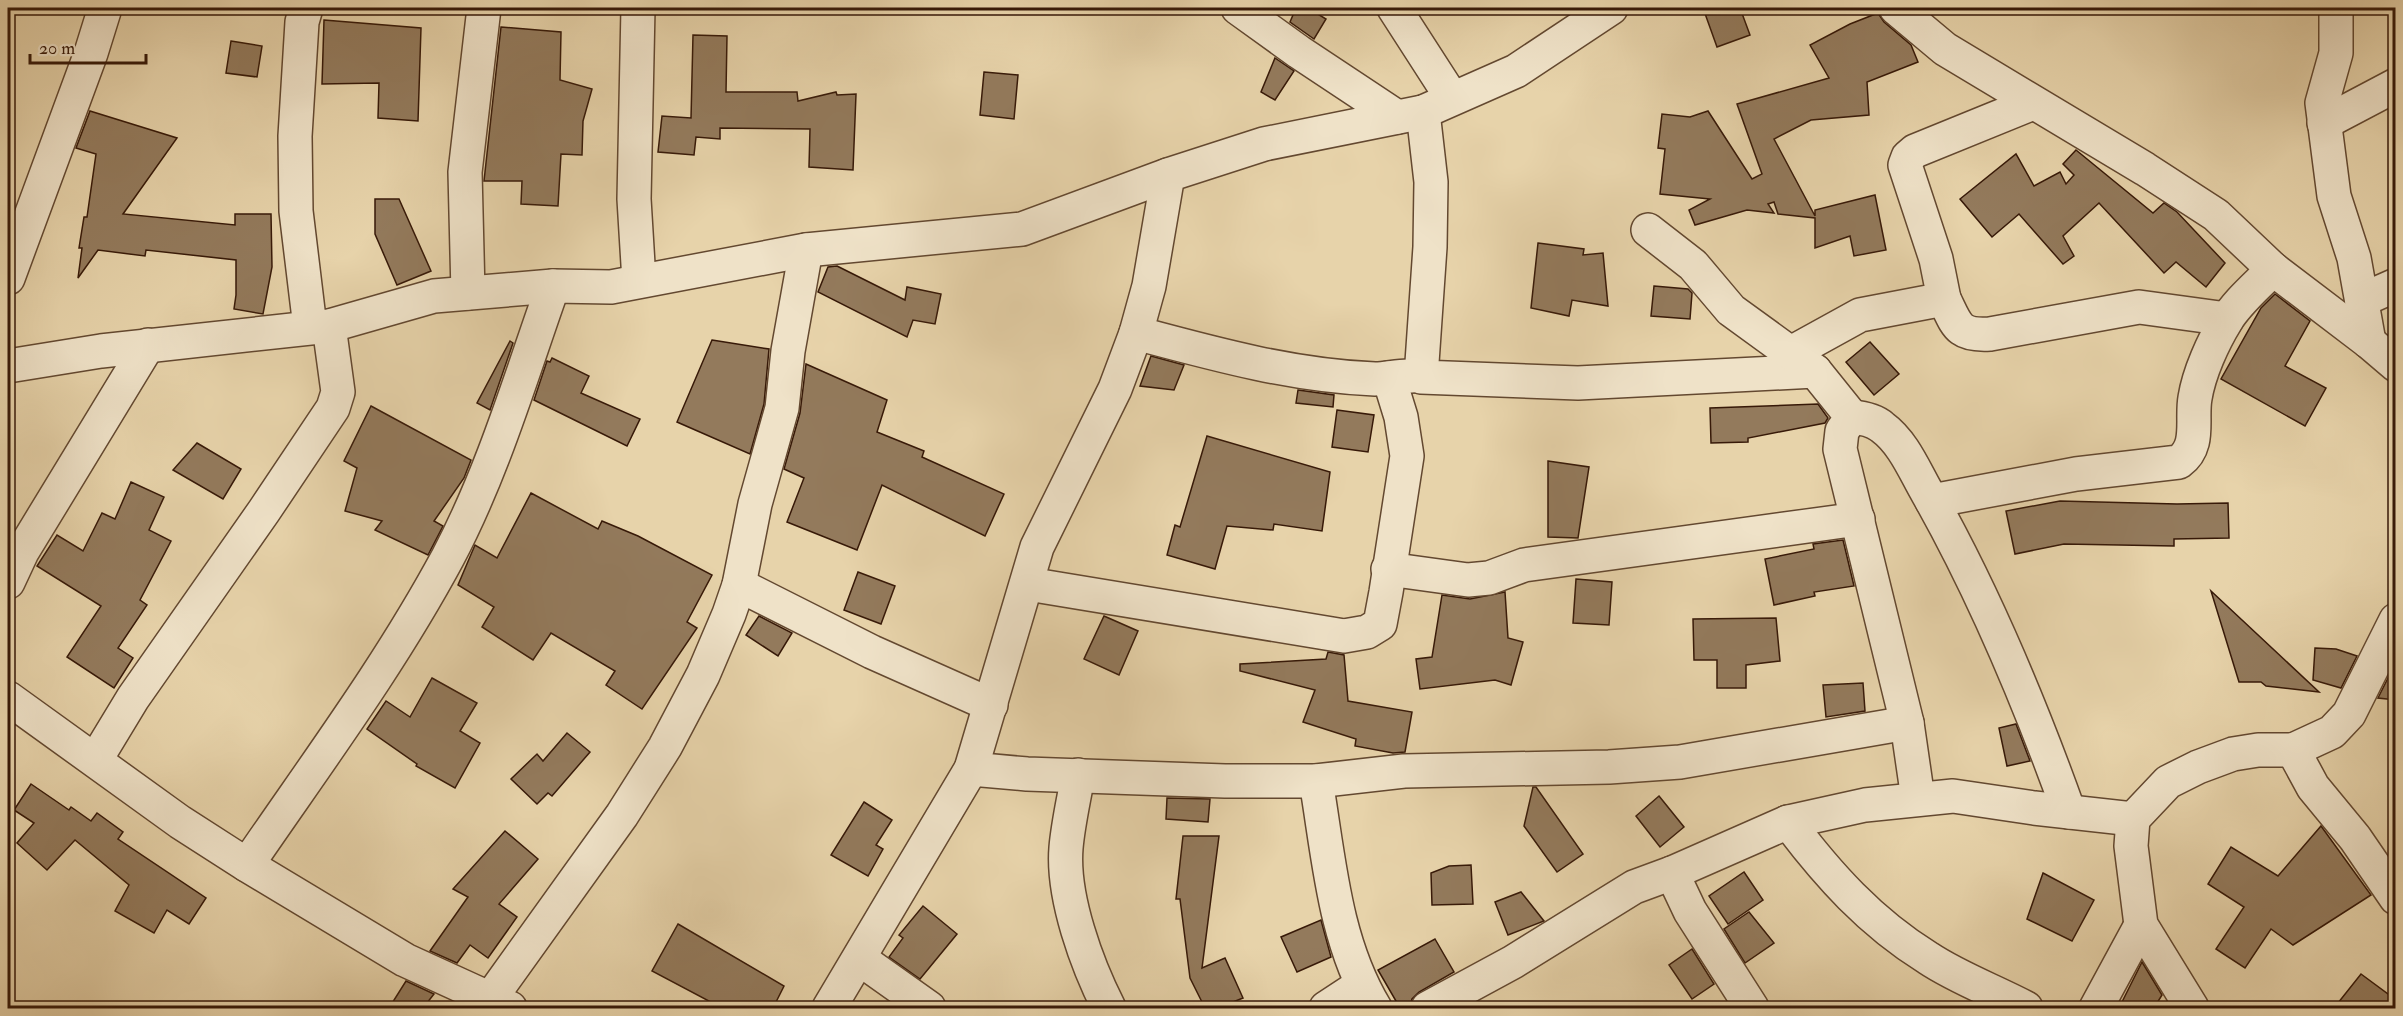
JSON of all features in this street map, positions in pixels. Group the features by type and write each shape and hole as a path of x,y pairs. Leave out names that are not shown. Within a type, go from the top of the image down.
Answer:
{"street":[{"path":"8,278 105,8"},
{"path":"96,759 145,679 329,415 338,392 319,326 296,211 295,136 306,8"},
{"path":"468,293 465,172 484,8"},
{"path":"635,8 634,199 639,282"},
{"path":"1238,8 1299,52 1410,115 1431,182 1421,377"},
{"path":"1394,8 1452,98"},
{"path":"8,366 148,345 319,326 434,296 553,286 610,287 806,250 1022,229 1168,175 1264,144 1410,115 1516,71 1611,8"},
{"path":"1896,8 1945,49 2145,168 2216,215 2273,269 2396,365"},
{"path":"2336,8 2336,53 2322,103 2334,196 2354,258 2369,342"},
{"path":"2324,123 2396,85"},
{"path":"2033,103 1915,151 1906,159 1905,165 1936,259 1944,299 1959,328 1972,335 2139,307 2227,319"},
{"path":"829,1008 971,769 1028,584 1037,547 1115,389 1136,333 1149,285 1168,175"},
{"path":"1648,230 1693,265 1731,310 1803,362 1852,417 1868,419 1882,426 1901,446 1932,501 2000,638 2069,812"},
{"path":"8,698 96,759 180,822 247,866 405,960 501,1004 665,747 703,675 739,585 755,504 782,408 788,351 806,250"},
{"path":"1932,501 2076,474 2180,462 2191,449 2195,432 2194,398 2208,359 2227,319 2273,269"},
{"path":"2362,300 2396,285"},
{"path":"247,866 400,641 449,555 493,456 553,286"},
{"path":"1136,333 1243,361 1295,370 1376,379 1421,377 1578,383 1803,362 1860,315 1944,299"},
{"path":"8,582 22,552 148,345"},
{"path":"1028,584 1344,636 1367,632 1380,624 1407,456 1401,417 1389,378"},
{"path":"1852,417 1842,431 1840,449 1907,723 1918,799"},
{"path":"1388,569 1446,578 1489,578 1524,565 1858,519"},
{"path":"739,585 872,652 991,705"},
{"path":"2192,1008 2141,925 2131,846 2133,819 2168,782 2198,766 2233,754 2258,750 2293,750 2332,732 2349,714 2360,687 2396,621"},
{"path":"971,769 1225,781 1316,781 1404,771 1608,767 1680,762 1907,723"},
{"path":"2293,750 2313,787 2355,838 2396,898"},
{"path":"1078,775 1066,850 1071,900 1080,941 1109,1008"},
{"path":"1316,781 1344,940 1368,997 1326,1008"},
{"path":"1428,1008 1513,962 1634,887 1672,873 1788,822 1865,805 1953,796 2133,819"},
{"path":"1788,822 1822,867 1870,917 1929,959 2026,1008"},
{"path":"1672,873 1690,911 1752,1008"},
{"path":"2096,1008 2141,925"},
{"path":"860,959 929,1008"}],"building":[{"path":"1296,8 1308,8 1326,19 1314,39 1290,22"},
{"path":"1703,8 1740,8 1750,35 1717,47"},
{"path":"1878,13 1884,22 1911,45 1918,62 1867,82 1869,115 1811,120 1774,139 1815,216 1815,210 1875,195 1886,250 1854,256 1850,236 1815,248 1815,218 1778,214 1774,202 1768,204 1774,213 1747,210 1695,225 1689,210 1710,199 1660,194 1665,149 1658,148 1662,114 1690,117 1708,111 1752,179 1762,174 1737,104 1829,78 1810,45 1850,24"},
{"path":"324,20 421,28 418,121 378,118 379,83 322,84"},
{"path":"501,27 561,32 560,80 592,89 583,121 582,155 561,154 558,206 521,204 522,181 484,181"},
{"path":"693,35 727,36 726,92 797,92 798,101 836,92 837,95 856,94 853,170 809,167 810,129 720,128 720,139 696,137 694,155 658,152 662,116 691,118"},
{"path":"231,41 262,46 257,77 226,73"},
{"path":"1275,58 1294,71 1275,100 1261,92"},
{"path":"984,72 1018,75 1014,119 980,115"},
{"path":"90,111 177,138 123,214 235,225 235,214 271,214 272,267 263,314 234,309 236,260 146,250 145,256 98,250 78,278 82,248 79,248 84,217 87,217 96,154 76,148"},
{"path":"2076,150 2153,213 2164,203 2177,212 2225,263 2206,287 2176,262 2164,273 2099,203 2063,236 2074,256 2063,264 2019,214 1992,237 1960,199 2016,154 2034,186 2060,172 2066,184 2074,175 2063,164"},
{"path":"375,199 399,199 431,271 397,285 375,234"},
{"path":"1538,243 1584,249 1583,255 1603,253 1608,306 1572,300 1569,316 1531,308"},
{"path":"837,266 905,300 907,287 941,294 935,324 913,320 907,337 818,292 828,267"},
{"path":"1654,286 1688,289 1692,293 1690,319 1651,316"},
{"path":"2275,294 2310,321 2285,366 2326,388 2305,426 2221,379 2261,308"},
{"path":"712,340 769,349 764,404 750,454 677,422"},
{"path":"510,341 513,343 490,410 477,403"},
{"path":"1870,342 1899,374 1874,395 1846,362"},
{"path":"1151,356 1184,365 1174,390 1140,386"},
{"path":"552,358 589,376 581,393 640,419 627,446 534,400 547,361 550,362"},
{"path":"806,364 887,400 877,432 924,451 922,457 1004,494 985,536 882,485 857,550 787,522 804,478 784,469 800,413"},
{"path":"1298,390 1334,395 1333,407 1296,403"},
{"path":"1818,404 1828,418 1825,423 1748,438 1748,442 1711,443 1710,408"},
{"path":"371,406 471,460 464,478 434,521 443,526 428,555 375,530 382,521 345,511 357,468 344,461"},
{"path":"1337,410 1374,415 1368,452 1332,447"},
{"path":"1207,436 1330,472 1322,531 1274,524 1273,530 1227,526 1215,569 1167,555 1175,525 1180,527"},
{"path":"197,443 241,469 223,499 173,470"},
{"path":"1548,461 1589,467 1578,538 1548,537"},
{"path":"131,482 164,497 149,530 171,541 140,600 147,605 118,648 133,658 114,688 67,657 101,606 37,566 57,535 83,551 102,513 115,519"},
{"path":"531,493 598,529 602,521 638,536 712,575 687,622 697,628 642,709 606,685 615,671 551,633 533,660 482,627 494,607 458,585 475,545 497,558"},
{"path":"2060,501 2228,503 2229,538 2174,539 2174,546 2064,544 2015,554 2006,511"},
{"path":"1843,540 1854,586 1814,592 1815,596 1774,605 1765,559 1814,549 1813,544"},
{"path":"858,572 895,586 881,624 844,610"},
{"path":"1576,579 1612,582 1609,625 1573,623"},
{"path":"2211,591 2319,692 2266,686 2261,682 2239,682"},
{"path":"1505,592 1508,638 1523,642 1511,685 1495,680 1420,689 1416,659 1432,657 1442,595 1470,599"},
{"path":"759,616 792,633 778,656 746,635"},
{"path":"1104,616 1138,631 1119,675 1084,659"},
{"path":"1776,618 1780,661 1746,665 1746,688 1717,688 1717,660 1694,660 1693,619"},
{"path":"2315,648 2336,649 2357,656 2341,688 2313,680"},
{"path":"1328,652 1344,655 1348,701 1412,712 1405,752 1393,753 1355,746 1356,739 1303,722 1315,690 1240,671 1240,664 1326,659"},
{"path":"2394,666 2396,700 2378,698"},
{"path":"432,678 477,703 460,731 480,743 455,788 416,766 417,764 367,729 386,701 410,717"},
{"path":"1863,683 1865,711 1826,717 1823,685"},
{"path":"2016,724 2030,761 2007,766 1999,728"},
{"path":"567,733 590,752 552,796 548,793 537,804 511,779 537,754 543,761"},
{"path":"31,784 69,810 71,807 91,821 97,813 123,832 118,839 206,898 189,924 167,910 154,933 115,911 129,885 75,840 47,870 17,843 34,823 14,810"},
{"path":"1533,787 1536,787 1583,854 1557,872 1524,826"},
{"path":"1659,796 1684,827 1660,847 1636,816"},
{"path":"1167,798 1210,799 1208,822 1166,819"},
{"path":"864,802 892,820 876,845 883,849 868,876 831,855"},
{"path":"2321,826 2371,895 2293,945 2271,929 2245,968 2216,949 2244,907 2208,884 2231,847 2278,876"},
{"path":"505,831 538,859 499,904 517,917 488,958 470,945 457,963 430,951 468,897 453,889"},
{"path":"1183,836 1219,836 1202,968 1225,958 1243,998 1218,1008 1205,1008 1190,978 1180,899 1176,899"},
{"path":"1471,865 1473,904 1432,905 1431,873 1449,866"},
{"path":"1744,872 1763,900 1728,924 1709,896"},
{"path":"2043,873 2094,900 2072,941 2027,919"},
{"path":"1521,892 1544,921 1508,935 1495,902"},
{"path":"923,906 957,934 920,979 889,957 903,938 899,935"},
{"path":"1749,912 1774,943 1745,963 1724,929"},
{"path":"1321,920 1331,957 1297,972 1281,937"},
{"path":"678,924 784,986 773,1008 722,1008 652,971"},
{"path":"1435,939 1454,972 1419,992 1412,999 1409,1008 1400,1008 1378,970"},
{"path":"1692,949 1714,984 1692,999 1669,965"},
{"path":"2142,962 2162,995 2154,1008 2119,1008"},
{"path":"2361,974 2396,1000 2396,1008 2334,1008"},
{"path":"406,981 434,994 423,1008 389,1008"}]}
